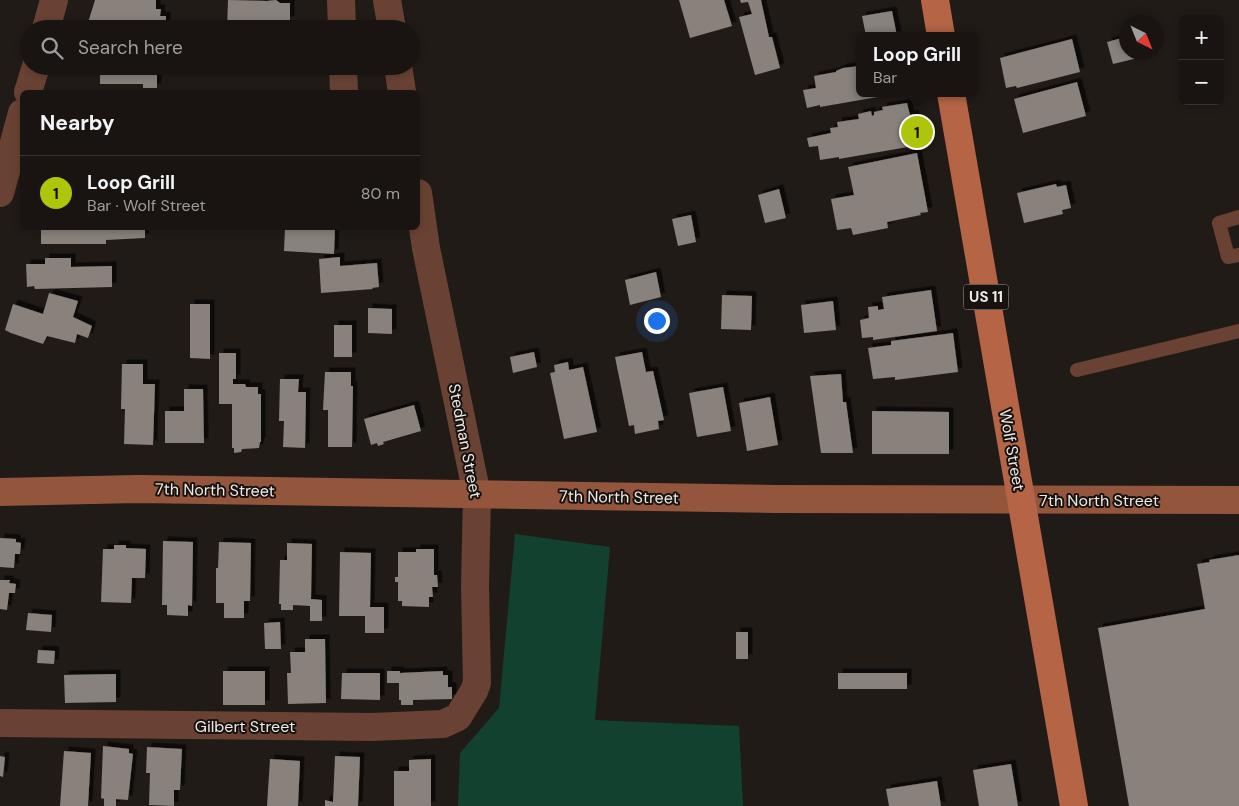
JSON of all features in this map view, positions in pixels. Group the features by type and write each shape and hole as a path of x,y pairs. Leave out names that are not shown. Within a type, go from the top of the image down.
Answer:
{"main road":[{"path":"935,0 940,32"},
{"name":"Wolf Street","path":"952,97 1074,806"}],"street":[{"path":"48,20 54,0"},
{"path":"341,0 342,20"},
{"path":"387,0 390,20"},
{"path":"29,90 33,75"},
{"path":"343,75 344,90"},
{"path":"399,75 402,90"},
{"path":"0,193 20,120"},
{"name":"Stedman Street","path":"420,208 426,248 477,495 475,586 477,683 474,692"},
{"name":"7th North Street","path":"0,492 138,489 477,495 1239,500"},
{"name":"Gilbert Street","path":"0,723 372,727 443,724 458,717 474,692"}],"lane":[{"path":"1239,217 1219,223 1228,257 1239,254"},
{"path":"1077,370 1239,332"}],"green space":[{"path":"515,534 610,547 595,720 739,726 743,806 458,806 460,753 499,708"}],"building":[{"path":"95,0 156,0 156,9 161,9 160,16 166,16 166,20 89,20"},
{"path":"228,0 276,0 280,3 290,3 290,20 227,20"},
{"path":"679,0 724,0 732,26 690,38"},
{"path":"740,0 761,0 769,37 772,37 780,68 755,75 739,17 752,14 748,2 741,3"},
{"path":"892,11 896,32 865,32 862,16"},
{"path":"1072,39 1080,72 1017,88 1016,86 1006,88 1000,58"},
{"path":"1119,39 1119,60 1130,60 1113,64 1107,42"},
{"path":"856,66 856,97 878,97 807,108 803,90 816,88 814,76 836,72 843,68"},
{"path":"100,75 157,75 157,88 143,88 143,84 100,84"},
{"path":"1077,82 1086,116 1023,133 1014,99"},
{"path":"907,103 910,115 914,114 919,145 839,159 839,157 820,160 818,146 809,147 807,138 831,133 830,128 838,127 837,122 859,119 858,114 871,111 872,116 874,112 883,110 882,107"},
{"path":"917,153 928,212 887,222 888,228 853,235 851,228 837,230 831,199 854,195 848,167"},
{"path":"1056,184 1057,187 1066,185 1071,208 1062,210 1063,214 1024,223 1017,193"},
{"path":"779,189 786,218 765,223 758,195"},
{"path":"691,215 696,242 678,246 672,219"},
{"path":"41,230 145,230 145,238 106,240 106,244 41,244"},
{"path":"285,230 335,230 334,254 284,251"},
{"path":"340,257 340,266 377,263 379,287 321,293 319,259"},
{"path":"45,258 71,258 71,267 112,266 112,287 35,289 34,286 27,287 26,264 45,264"},
{"path":"656,272 661,297 630,305 625,280"},
{"path":"931,290 937,331 873,340 873,337 862,338 860,320 869,318 868,307 878,306 878,310 884,309 882,297"},
{"path":"49,293 78,301 73,317 92,326 88,338 77,334 75,343 47,336 43,344 5,330 13,304 43,314"},
{"path":"722,295 752,296 751,330 721,329"},
{"path":"833,301 836,330 804,333 801,305"},
{"path":"190,304 210,304 210,359 190,358"},
{"path":"368,308 392,309 392,334 368,333"},
{"path":"334,325 352,325 352,357 334,357"},
{"path":"953,333 958,372 895,380 895,377 873,379 868,348 891,345 891,341"},
{"path":"534,352 537,367 513,373 510,357"},
{"path":"642,352 646,372 653,371 664,420 658,421 659,429 635,434 634,425 629,426 615,357"},
{"path":"219,353 236,353 236,379 233,379 233,384 258,387 258,394 261,394 261,442 259,448 242,449 241,452 234,453 234,448 232,448 232,404 219,404"},
{"path":"568,362 569,370 583,367 597,432 564,439 550,373 555,372 554,365"},
{"path":"122,364 143,364 143,384 155,384 153,445 124,444 125,409 121,409"},
{"path":"325,372 351,372 351,386 353,386 352,447 328,447 328,410 323,410"},
{"path":"841,374 843,402 846,402 853,453 821,453 810,376"},
{"path":"280,379 299,379 298,392 306,392 305,448 283,447 284,421 279,421"},
{"path":"723,387 731,431 697,437 689,393"},
{"path":"184,389 203,389 204,443 165,443 165,411 184,411"},
{"path":"770,397 778,445 747,451 739,403"},
{"path":"414,405 421,431 383,442 384,444 378,446 377,443 371,445 364,419"},
{"path":"872,411 949,412 949,454 872,454"},
{"path":"0,538 16,539 16,542 21,543 20,554 15,554 14,568 0,567"},
{"path":"163,541 193,542 192,606 188,605 188,616 167,615 167,605 162,605"},
{"path":"219,542 251,543 250,601 244,601 244,618 224,618 224,603 216,603 216,568 218,568"},
{"path":"287,543 312,544 311,599 322,600 322,621 310,621 310,606 293,605 293,610 281,610 281,604 279,604 280,560 287,560"},
{"path":"114,545 146,549 145,578 132,578 131,603 101,602 103,549 114,549"},
{"path":"416,549 434,549 434,575 437,575 438,587 432,587 433,597 429,597 429,607 402,606 402,601 398,601 398,582 395,582 395,577 398,577 398,552 416,552"},
{"path":"340,552 371,553 370,607 384,607 384,633 365,633 365,616 339,616"},
{"path":"1239,555 1239,806 1129,806 1098,628 1205,609 1197,564"},
{"path":"0,580 10,580 9,583 16,584 15,593 9,593 7,610 0,609"},
{"path":"28,613 52,615 51,632 26,630"},
{"path":"280,622 281,649 265,649 264,623"},
{"path":"736,632 748,632 748,659 736,659"},
{"path":"305,639 325,639 326,703 288,704 287,673 291,673 290,652 305,652"},
{"path":"38,650 55,651 54,664 37,663"},
{"path":"223,671 265,671 265,705 223,705"},
{"path":"387,671 400,671 400,673 443,671 443,675 448,675 448,687 452,687 452,699 413,700 413,705 401,705 401,700 399,700 399,683 387,683"},
{"path":"342,673 380,673 380,700 341,699"},
{"path":"838,673 907,673 907,689 838,689"},
{"path":"116,674 116,702 65,703 64,675"},
{"path":"103,746 129,749 129,753 133,754 128,800 116,799 116,806 104,806 104,799 101,798"},
{"path":"147,747 182,749 180,790 174,790 174,806 149,805 150,773 146,773"},
{"path":"64,751 91,753 88,806 60,806"},
{"path":"0,756 5,757 3,777 0,776"},
{"path":"335,756 360,757 358,806 325,806 325,800 333,802"},
{"path":"270,759 300,761 298,806 267,806"},
{"path":"431,759 431,806 394,806 394,771 409,771 409,760"},
{"path":"1011,764 1018,806 979,806 973,770"},
{"path":"937,781 941,806 889,806 886,789"}],"place":[{"name":"Loop Grill","path":"917,132"}]}
